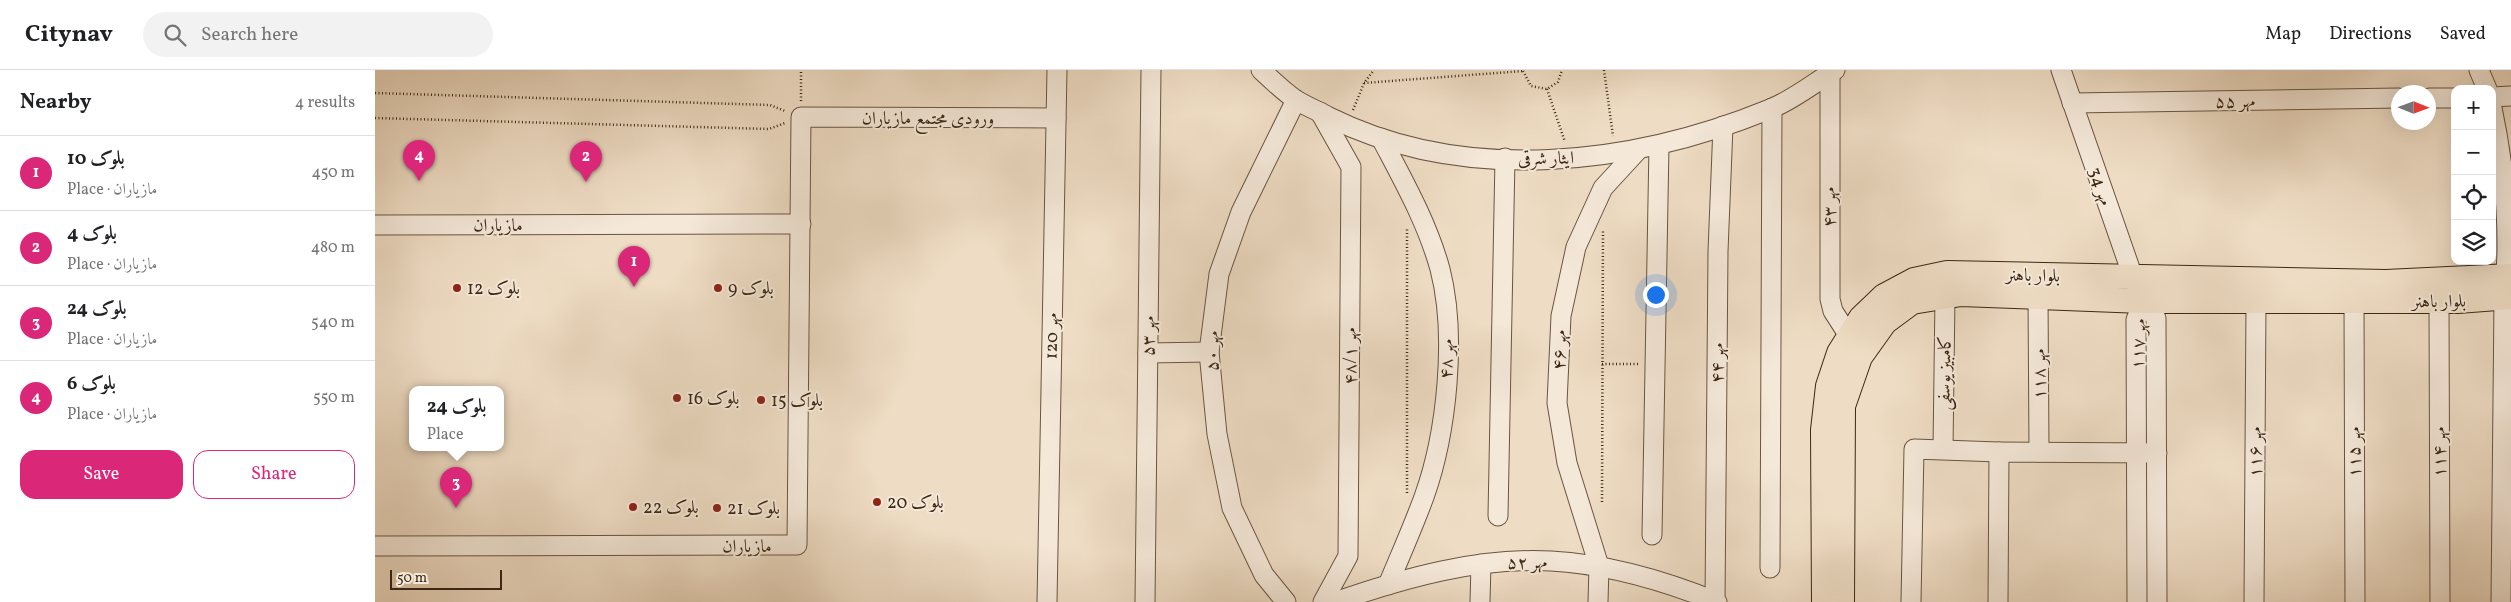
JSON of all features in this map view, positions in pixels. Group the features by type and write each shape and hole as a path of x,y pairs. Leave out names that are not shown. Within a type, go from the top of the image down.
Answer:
{"main road":[{"name":"بلوار باهنر","path":"1824,602 1823,430 1828,386 1839,353 1861,318 1884,296 1914,280 1947,273 2386,282 2509,287"},
{"name":"بلوار باهنر","path":"1842,602 1843,406 1860,356 1885,322 1912,302 1961,294 2143,301 2439,302 2509,287"}],"street":[{"name":"مهر 120","path":"1047,602 1046,534 1057,70"},
{"name":"مهر ۵۳","path":"1145,602 1151,70"},
{"name":"ایثار شرقی","path":"1261,70 1296,100 1346,125 1414,149 1505,158 1571,159 1638,150 1691,138 1772,108 1833,72"},
{"name":"مهر 34","path":"2061,70 2143,301"},
{"path":"2479,70 2485,85"},
{"name":"مهر ۴۳","path":"1833,72 1830,299 1833,311 1849,336"},
{"path":"2496,97 2511,96"},
{"name":"مهر ۵۵","path":"2072,103 2391,98"},
{"path":"2436,98 2451,98"},
{"name":"مهر ۵۰","path":"1286,602 1264,575 1232,508 1217,434 1209,352 1219,274 1241,212 1296,100"},
{"path":"1770,568 1772,108"},
{"name":"مهر ۴۸/۱","path":"1320,112 1351,167 1348,556 1323,602"},
{"name":"ورودی مجتمع مازیاران","path":"801,117 1056,118"},
{"name":"مازیاران","path":"375,546 797,546 801,117"},
{"name":"مهر ۴۴","path":"1716,602 1718,251 1723,126"},
{"path":"2496,126 2510,187 2507,471 2501,602"},
{"name":"مهر ۴۸","path":"1377,592 1424,496 1440,441 1447,380 1447,323 1440,270 1419,208 1381,138"},
{"path":"1652,535 1659,145"},
{"name":"مهر ۴۶","path":"1598,602 1599,566 1567,463 1557,403 1561,316 1575,248 1603,188 1638,150"},
{"path":"1498,516 1505,158"},
{"name":"مازیاران","path":"375,225 801,224"},
{"name":"کامبیز یوسفی","path":"1943,449 1945,296"},
{"name":"مهر ۱۱۸","path":"2038,296 2039,452"},
{"name":"مهر ۱۱۷","path":"2137,602 2136,320 2143,301"},
{"name":"مهر ۱۱۷","path":"2143,301 2156,318 2157,602"},
{"name":"مهر ۱۱۶","path":"2254,602 2256,302"},
{"name":"مهر ۱۱۵","path":"2354,302 2355,602"},
{"name":"مهر ۱۱۴","path":"2439,302 2440,602"},
{"path":"1148,353 1209,352"},
{"path":"1911,602 1914,449 1999,452 2157,453"},
{"path":"1998,602 1999,452"},
{"name":"مهر ۵۲","path":"1335,602 1377,592 1437,572 1481,564 1550,561 1599,566 1716,602"},
{"path":"1480,602 1481,564"}],"path":[{"path":"801,70 801,117"},
{"path":"1346,125 1364,83 1373,70"},
{"path":"1364,83 1522,70 1531,86 1547,89 1558,82 1562,70"},
{"path":"1605,70 1615,153"},
{"path":"1547,89 1571,159"},
{"path":"375,93 770,105 801,117"},
{"path":"375,118 769,129 801,117"},
{"path":"1407,226 1407,500"},
{"path":"1602,502 1603,227"},
{"path":"1603,364 1655,364"}],"place":[{"name":"بلوک 6","path":"419,181"},
{"name":"بلوک 4","path":"586,182"},
{"name":"بلوک 10","path":"634,287"},
{"name":"بلوک 12","path":"457,288"},
{"name":"بلوک 9","path":"718,288"},
{"name":"بلوک 16","path":"677,398"},
{"name":"بلوک 15","path":"761,400"},
{"name":"بلوک 20","path":"877,502"},
{"name":"بلوک 22","path":"633,507"},
{"name":"بلوک 24","path":"456,508"},
{"name":"بلوک 21","path":"717,508"}]}
